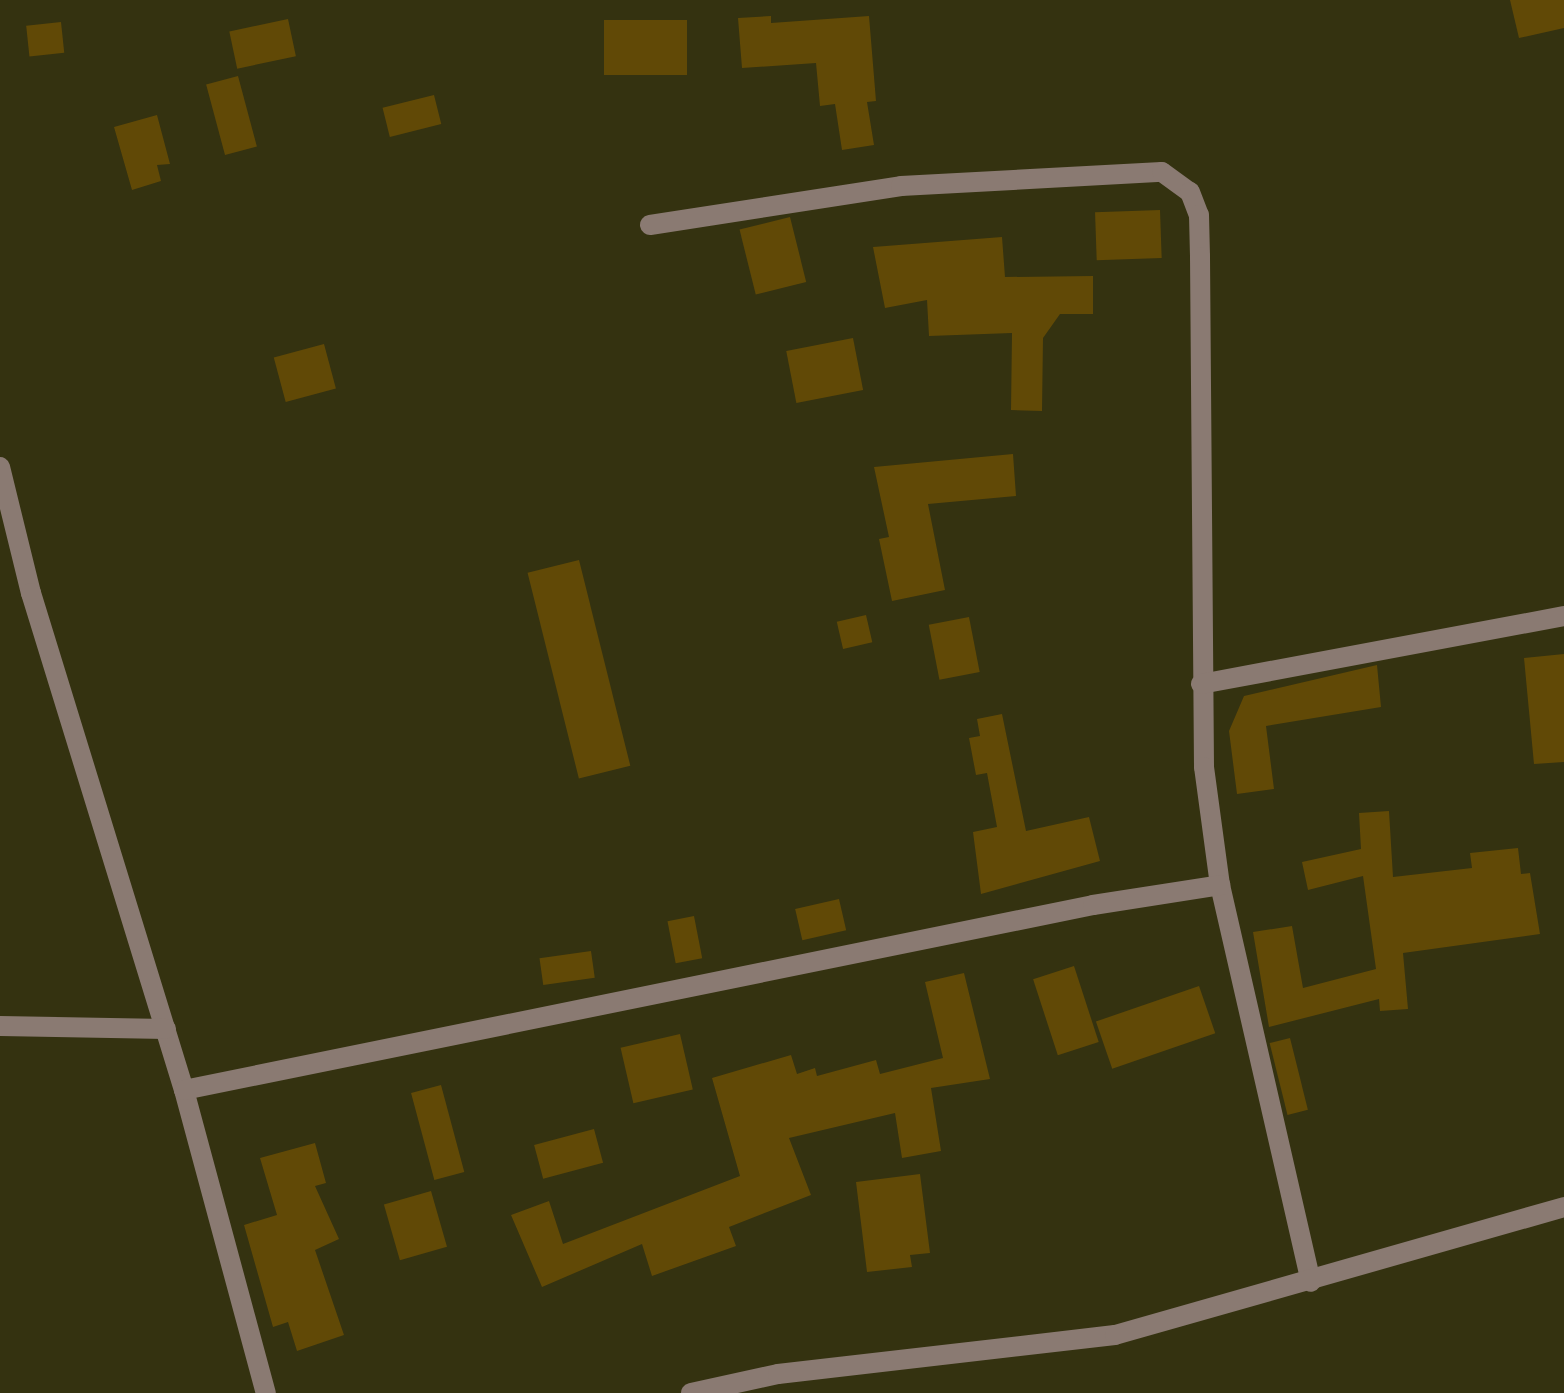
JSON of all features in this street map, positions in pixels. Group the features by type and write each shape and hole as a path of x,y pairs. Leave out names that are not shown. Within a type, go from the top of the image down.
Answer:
{"street":[{"path":"650,226 901,186 1162,172 1190,192 1200,243 1201,684 1220,885 1312,1282"},
{"path":"0,468 31,593 184,1090 266,1393"},
{"path":"1201,684 1564,616"},
{"path":"184,1090 1220,885"},
{"path":"0,1026 166,1030"},
{"path":"691,1393 778,1374 1115,1335 1564,1208"}],"building":[{"path":"1510,0 1564,0 1564,28 1519,38"},
{"path":"771,16 771,23 869,16 876,101 867,102 874,145 842,150 835,104 820,106 816,63 742,68 738,18"},
{"path":"288,19 296,56 237,69 229,31"},
{"path":"604,20 687,20 687,75 604,75"},
{"path":"61,22 64,53 29,56 26,26"},
{"path":"238,76 257,147 225,155 206,85"},
{"path":"434,95 441,124 390,137 383,108"},
{"path":"157,115 170,164 157,165 161,181 132,190 114,127"},
{"path":"1160,210 1162,258 1097,260 1095,212"},
{"path":"790,217 806,282 756,295 740,230"},
{"path":"1002,237 1005,277 1093,276 1093,314 1060,314 1043,338 1042,411 1011,410 1012,333 929,336 927,300 885,308 873,247"},
{"path":"853,338 863,390 796,403 786,351"},
{"path":"324,344 336,388 286,402 274,357"},
{"path":"1013,454 1016,496 928,504 945,590 892,601 879,539 889,537 874,467"},
{"path":"579,560 630,766 579,779 528,573"},
{"path":"866,615 872,642 843,649 837,622"},
{"path":"969,617 980,672 939,680 929,625"},
{"path":"1564,654 1564,762 1534,764 1524,658"},
{"path":"1377,665 1381,707 1266,726 1274,789 1237,794 1229,731 1244,696"},
{"path":"1002,714 1026,831 1089,817 1100,861 981,894 973,832 997,827 987,773 976,775 969,738 980,736 977,719"},
{"path":"1389,811 1393,877 1472,868 1470,853 1518,848 1521,874 1530,873 1540,934 1403,953 1408,1009 1380,1011 1379,999 1269,1027 1253,932 1292,926 1303,988 1376,969 1363,876 1308,890 1302,862 1361,849 1359,813"},
{"path":"839,899 846,930 802,940 795,909"},
{"path":"694,916 702,958 676,963 667,921"},
{"path":"591,951 595,978 543,985 540,958"},
{"path":"1074,966 1099,1042 1058,1055 1033,979"},
{"path":"964,973 990,1079 931,1088 941,1151 902,1158 895,1113 789,1138 811,1195 729,1227 736,1246 652,1276 642,1244 542,1287 511,1215 549,1201 563,1244 740,1176 712,1078 791,1055 797,1074 815,1068 817,1076 876,1060 880,1074 943,1058 925,982"},
{"path":"1199,986 1215,1033 1112,1069 1096,1021"},
{"path":"680,1034 693,1090 633,1103 621,1048"},
{"path":"1290,1038 1308,1110 1288,1115 1270,1043"},
{"path":"441,1085 464,1172 434,1180 411,1093"},
{"path":"594,1129 603,1163 543,1179 534,1145"},
{"path":"315,1143 326,1183 315,1186 339,1239 315,1250 344,1335 297,1351 288,1322 273,1327 244,1225 277,1215 260,1158"},
{"path":"920,1174 930,1253 910,1255 912,1267 867,1272 856,1182"},
{"path":"431,1191 447,1247 400,1260 384,1205"}]}
